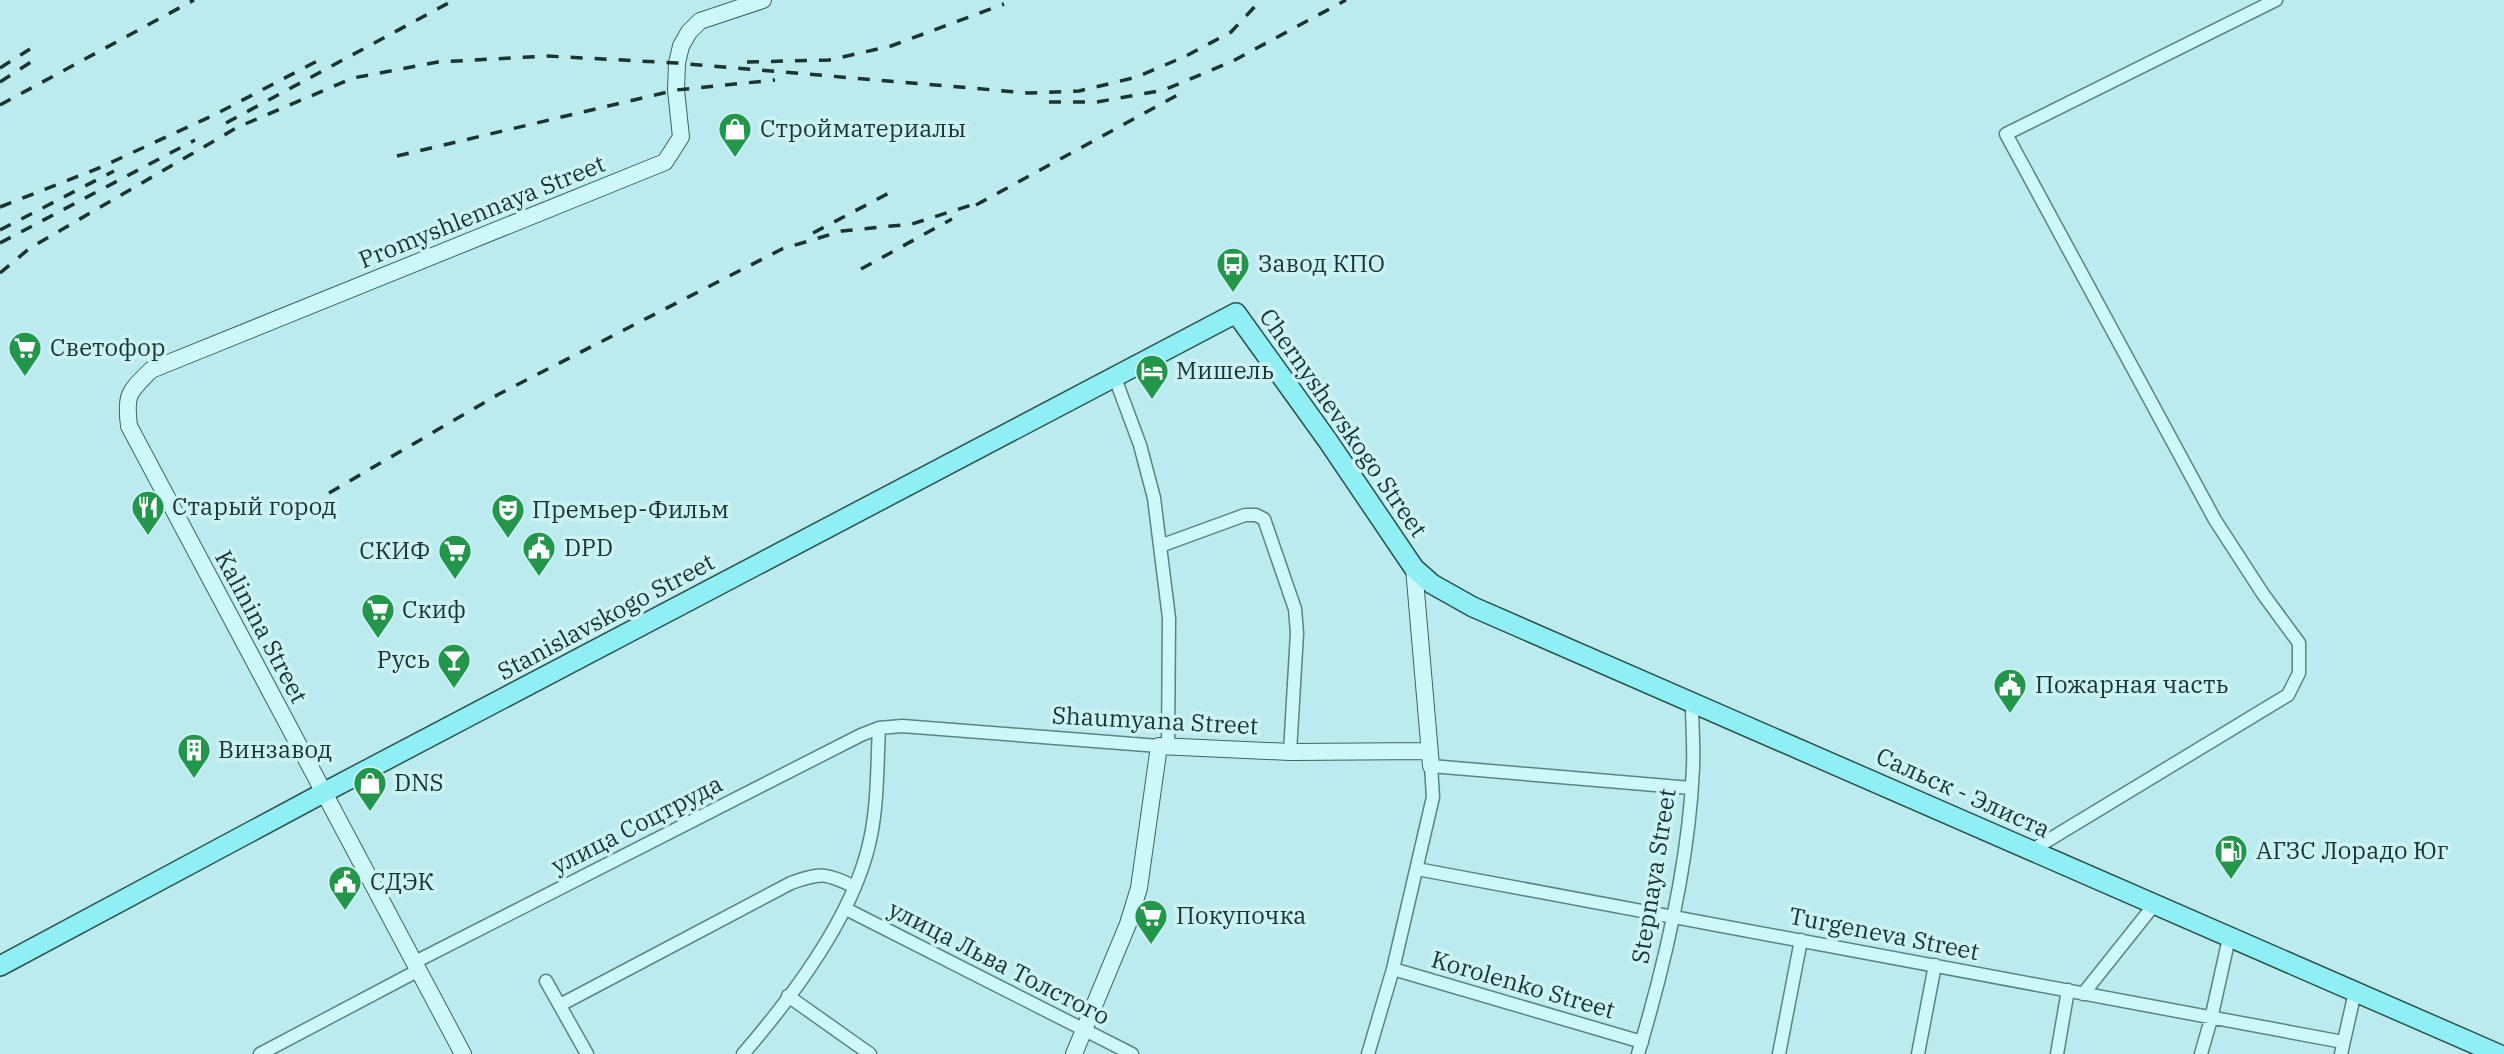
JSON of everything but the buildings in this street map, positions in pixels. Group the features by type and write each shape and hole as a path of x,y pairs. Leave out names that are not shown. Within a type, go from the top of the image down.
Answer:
{"main road":[{"name":"Promyshlennaya Street","path":"126,403 133,388 150,370 665,162 681,137 676,90 677,63 681,46 689,32 700,21 723,11 763,0"},
{"name":"Stanislavskogo Street","path":"0,966 323,793 1237,313"},
{"name":"Chernyshevskogo Street","path":"1237,313 1328,441 1413,568 1430,759"},
{"name":"Kalinina Street","path":"126,403 129,426 463,1054"},
{"name":"Сальск - Элиста","path":"1413,568 1432,584 1472,607 2498,1054"},
{"name":"Shaumyana Street","path":"1164,747 1430,759"},
{"path":"1074,1054 1128,923 1139,888 1164,747"}],"street":[{"path":"2032,850 2288,695 2299,673 2299,643 2215,520 2006,134 2276,0"},
{"path":"1115,378 1140,445 1154,498 1169,618 1164,747"},
{"path":"1160,546 1245,515 1256,515 1264,519 1294,609 1297,633 1290,751"},
{"name":"Stepnaya Street","path":"1640,1048 1672,916 1693,768 1692,703"},
{"name":"Shaumyana Street","path":"878,729 902,726 1164,747"},
{"path":"743,1054 788,996 846,909 870,840 877,788 878,729"},
{"name":"улица Соцтруда","path":"260,1054 417,966 861,735 878,729"},
{"name":"Shaumyana Street","path":"1430,759 1691,788"},
{"name":"Chernyshevskogo Street","path":"1368,1054 1393,969 1433,797 1430,759"},
{"name":"Turgeneva Street","path":"1417,869 2068,990 2342,1048"},
{"path":"560,1005 791,883 818,874 833,877 855,887"},
{"path":"2083,994 2154,905"},
{"name":"улица Льва Толстого","path":"846,909 1132,1054"},
{"path":"2201,1054 2229,938"},
{"path":"1779,1054 1801,940"},
{"path":"1918,1054 1936,965"},
{"name":"Korolenko Street","path":"1393,969 1640,1048"},
{"path":"546,981 587,1054"},
{"path":"2057,1054 2068,990"},
{"path":"2342,1048 2355,992"},
{"path":"788,996 870,1054"}],"railway":[{"path":"0,105 194,0"},
{"path":"226,123 454,0"},
{"path":"0,273 30,248 238,127 353,78 438,62 547,56 677,63 1029,93 1079,91 1137,77 1186,56 1231,32 1261,0"},
{"path":"1049,102 1097,102 1164,90 1233,61 1346,0"},
{"path":"747,62 829,60 891,46 1004,4"},
{"path":"0,68 30,49"},
{"path":"0,207 99,168 216,114 321,59"},
{"path":"0,82 34,60"},
{"path":"397,156 676,90 775,80"},
{"path":"976,205 1185,91"},
{"path":"0,243 195,140"},
{"path":"0,230 114,171"},
{"path":"813,233 891,192"},
{"path":"329,493 499,394 782,249 842,231 912,224 984,201"},
{"path":"861,269 952,219"}],"place":[{"name":"Стройматериалы","path":"735,159"},
{"name":"Завод КПО","path":"1233,294"},
{"name":"Светофор","path":"25,378"},
{"name":"Мишель","path":"1152,401"},
{"name":"Старый город","path":"148,537"},
{"name":"Премьер-Фильм","path":"508,540"},
{"name":"DPD","path":"539,578"},
{"name":"СКИФ","path":"455,581"},
{"name":"Скиф","path":"378,640"},
{"name":"Русь","path":"454,690"},
{"name":"Пожарная часть","path":"2010,715"},
{"name":"Винзавод","path":"194,780"},
{"name":"DNS","path":"370,813"},
{"name":"АГЗС Лорадо Юг","path":"2231,881"},
{"name":"СДЭК","path":"345,912"},
{"name":"Покупочка","path":"1151,946"}]}
